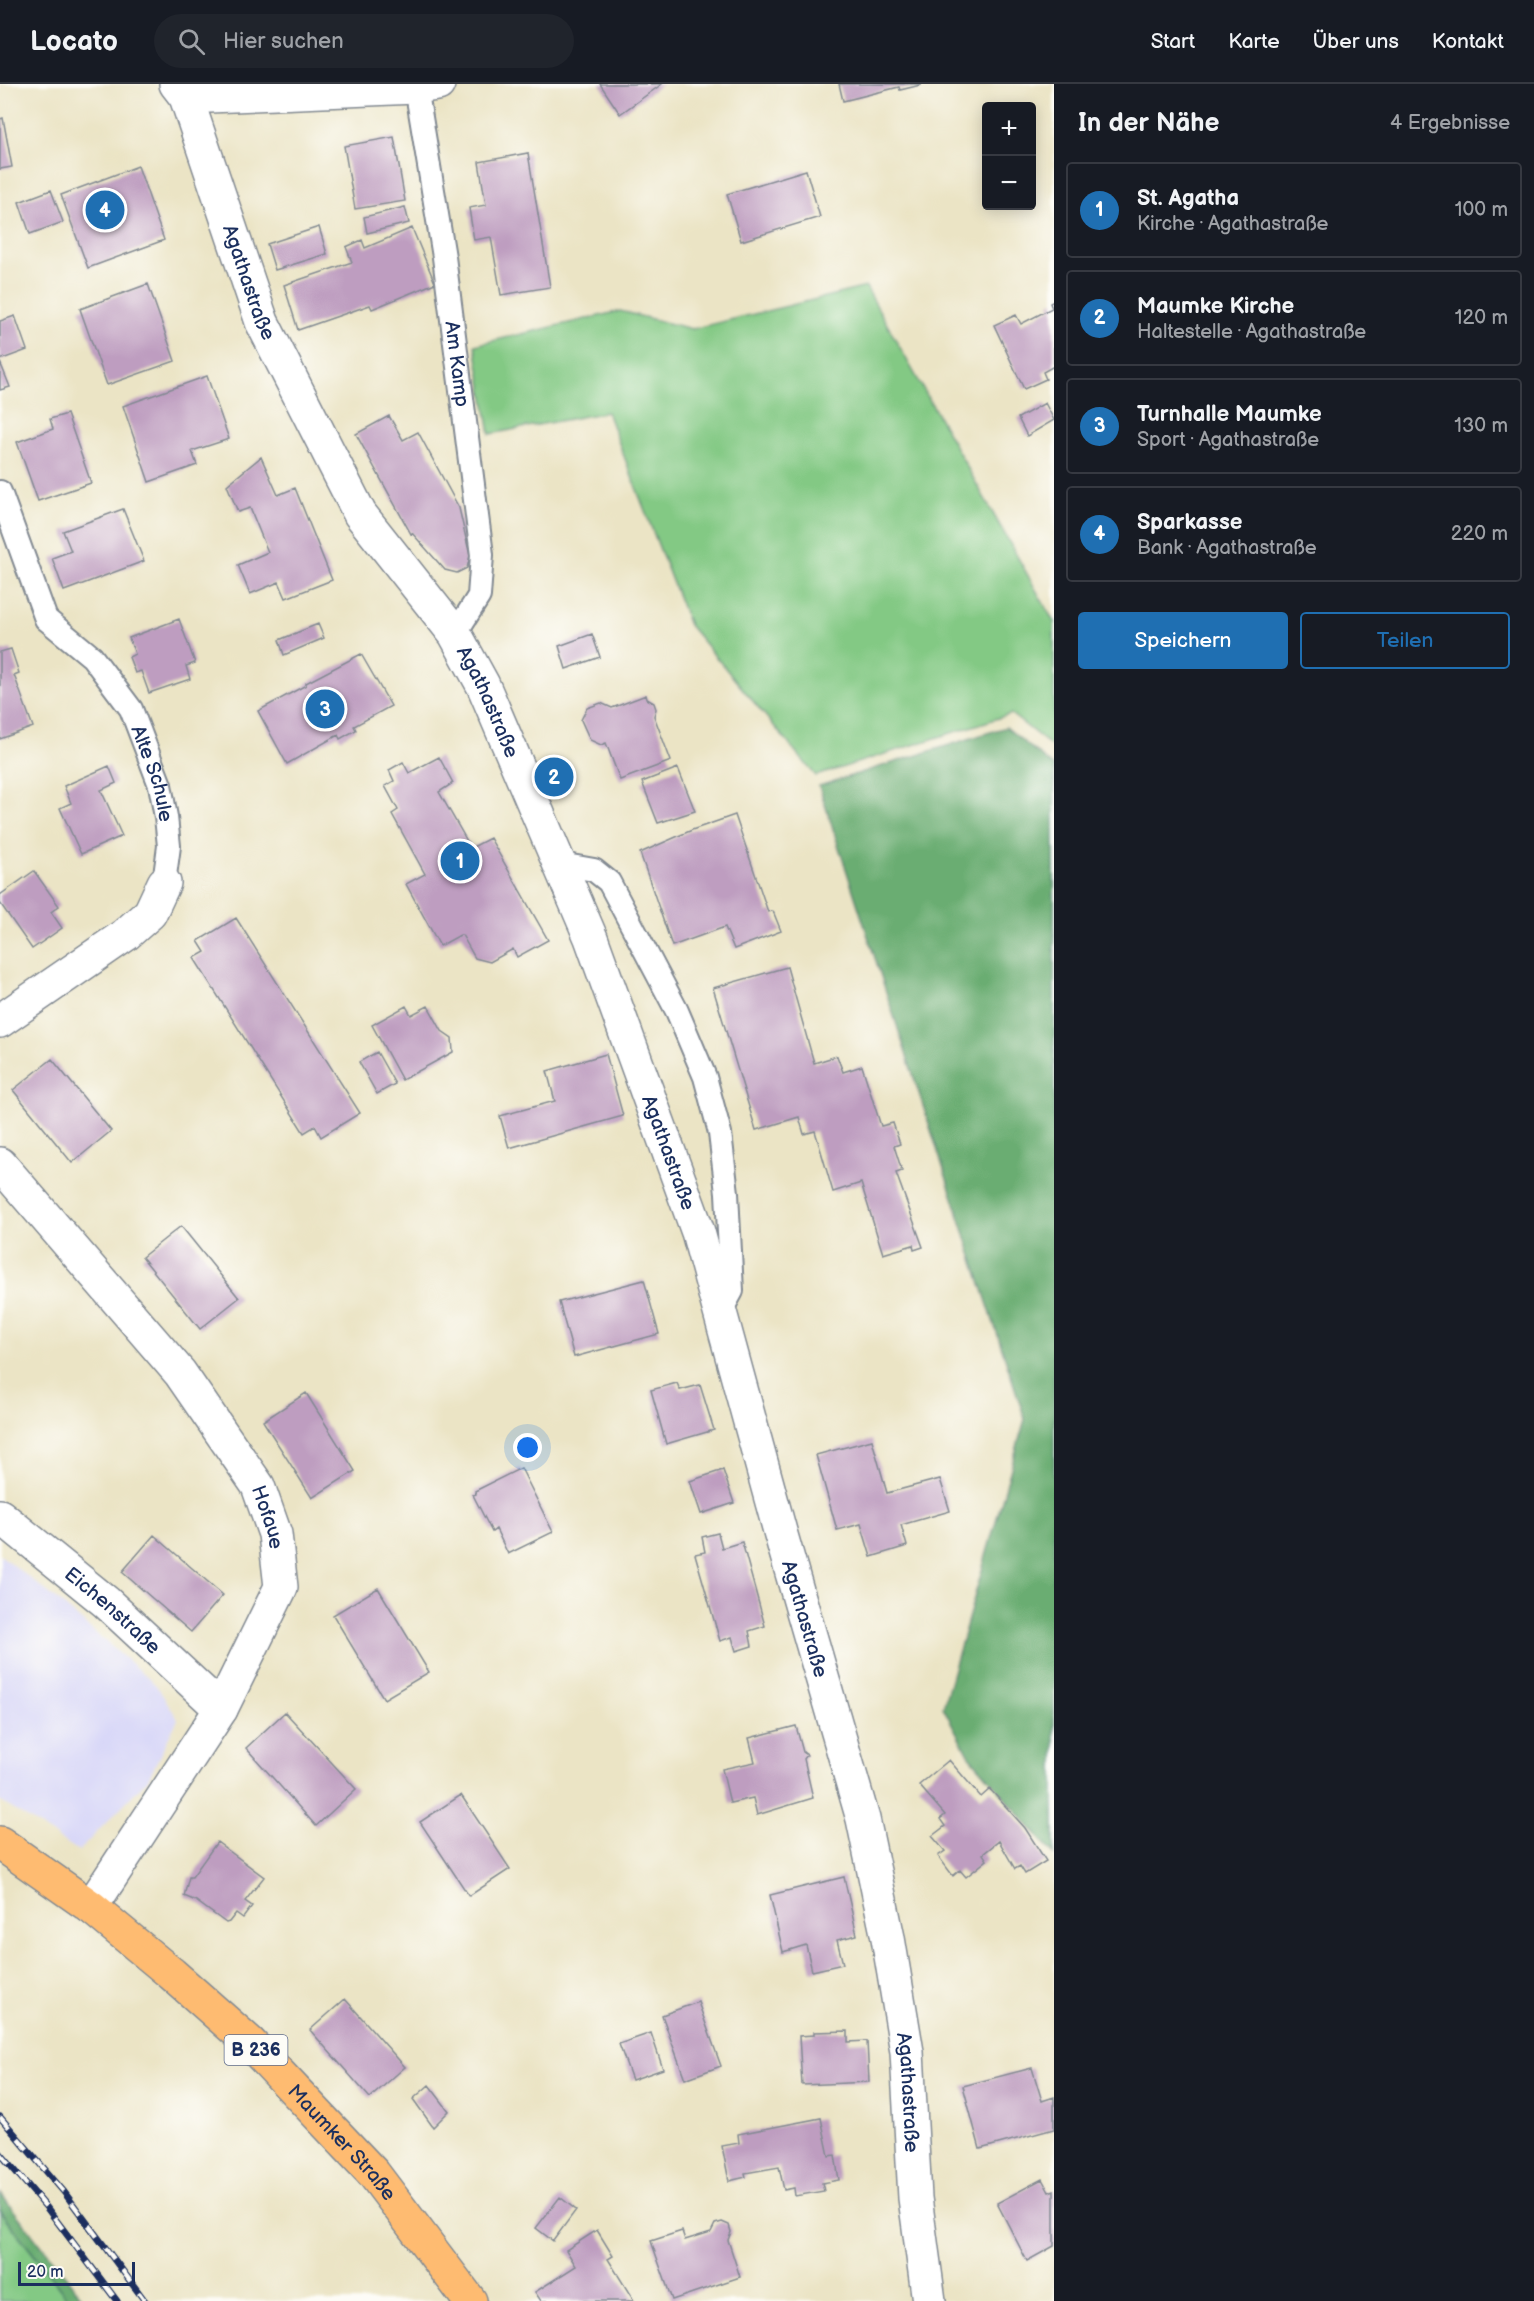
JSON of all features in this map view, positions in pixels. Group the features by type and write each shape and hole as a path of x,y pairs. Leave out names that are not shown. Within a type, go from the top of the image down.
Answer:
{"main road":[{"name":"Maumker Straße","path":"0,1843 91,1907 249,2042 374,2174 470,2301"}],"street":[{"path":"181,91 427,86"},
{"name":"Agathastraße","path":"181,91 262,322 360,514 454,634 483,685 591,938 698,1232 863,1820 886,1927 907,2052 915,2198 930,2301"},
{"name":"Alte Schule","path":"0,1021 125,936 150,913 164,883"},
{"name":"Hofaue","path":"0,1164 180,1372 258,1486 275,1534 281,1587 221,1709 91,1907"},
{"name":"Eichenstraße","path":"0,1516 106,1602 221,1709"}],"lane":[{"name":"Am Kamp","path":"427,86 446,269 482,555 479,596 454,634"},
{"name":"Alte Schule","path":"0,492 46,619 92,657 131,709 160,785 164,806 169,846 164,883"},
{"path":"560,864 594,870 609,882 677,1011 705,1077 720,1133 732,1258 732,1291 720,1313"}],"shaded area":[{"path":"0,1555 50,1594 156,1685 178,1719 148,1779 79,1851 0,1801"}],"green space":[{"path":"866,287 1054,622 1054,748 1011,714 816,776 689,625 607,412 490,434 475,345 620,311 692,329"},
{"path":"1006,727 1054,767 1054,1855 968,1754 943,1707 1025,1419 819,786"},
{"path":"0,2193 85,2301 70,2301 0,2211"},
{"path":"0,2211 70,2301 0,2301"}],"building":[{"path":"600,84 662,84 620,114"},
{"path":"839,84 921,85 900,90 899,87 843,101"},
{"path":"3,118 12,167 0,169 0,119"},
{"path":"394,137 405,201 355,209 344,146"},
{"path":"528,153 550,287 501,295 491,237 474,240 469,208 486,205 479,162"},
{"path":"138,166 164,240 88,268 61,195"},
{"path":"806,170 820,217 741,241 727,194"},
{"path":"51,190 63,222 30,234 19,202"},
{"path":"405,207 409,223 367,233 364,217"},
{"path":"319,227 327,254 275,270 267,244"},
{"path":"412,228 435,283 372,309 370,305 298,330 284,285 352,262 346,247 362,240 365,248"},
{"path":"148,284 175,361 107,385 80,309"},
{"path":"1054,301 1054,366 1043,372 1046,379 1024,389 994,325 1016,315 1021,324 1052,308 1050,303"},
{"path":"15,316 27,350 0,360 0,321"},
{"path":"0,362 10,387 0,390"},
{"path":"207,376 229,439 192,451 197,465 149,482 123,406"},
{"path":"1045,403 1054,420 1027,436 1018,418"},
{"path":"67,414 91,483 38,501 17,442 53,429 50,419"},
{"path":"389,416 403,440 418,432 459,508 470,556 467,568 457,573 445,570 411,534 356,434"},
{"path":"261,457 278,495 295,488 332,580 286,598 279,582 250,594 238,565 268,552 250,508 238,512 227,485"},
{"path":"123,509 144,561 64,591 52,558 71,551 63,531"},
{"path":"179,619 195,663 186,666 190,679 149,693 141,671 135,673 129,657 135,654 129,638"},
{"path":"318,624 324,638 284,655 279,640"},
{"path":"592,634 600,657 566,669 559,646"},
{"path":"11,649 19,673 14,675 33,727 0,739 0,652"},
{"path":"361,654 391,706 354,726 356,730 340,739 338,735 287,764 258,711"},
{"path":"646,695 647,699 654,703 656,709 654,716 671,761 620,780 606,743 601,745 590,740 581,720 587,708 601,703 612,708"},
{"path":"439,757 453,783 439,792 471,848 490,838 548,940 517,957 513,949 490,962 475,958 462,935 440,946 406,884 425,874 392,814 398,810 385,786 394,781 389,770 403,762 409,773"},
{"path":"109,766 116,783 101,790 122,836 81,854 60,808 71,803 64,786"},
{"path":"678,768 695,811 658,823 642,782"},
{"path":"735,815 768,912 773,911 781,931 734,949 725,927 672,946 640,853 692,830"},
{"path":"34,871 59,906 51,912 62,928 32,949 0,903 0,895"},
{"path":"236,918 360,1113 321,1137 315,1126 304,1133 194,958 205,952 198,941"},
{"path":"787,967 814,1063 837,1056 843,1072 862,1066 881,1126 893,1123 900,1144 894,1146 902,1171 896,1173 923,1247 914,1250 913,1245 883,1254 861,1183 833,1192 815,1131 804,1134 799,1117 756,1130 713,988"},
{"path":"406,1006 411,1015 428,1006 442,1031 452,1038 453,1052 402,1080 372,1025"},
{"path":"377,1052 395,1084 377,1094 359,1062"},
{"path":"606,1054 623,1116 509,1148 500,1116 555,1101 547,1071"},
{"path":"52,1059 111,1131 72,1163 13,1090"},
{"path":"181,1226 239,1298 200,1329 142,1257"},
{"path":"644,1280 659,1334 574,1357 559,1302"},
{"path":"677,1383 680,1390 700,1385 714,1430 666,1444 651,1390"},
{"path":"306,1393 355,1471 312,1498 263,1421"},
{"path":"872,1440 887,1493 940,1479 950,1511 901,1525 907,1546 871,1557 861,1524 837,1530 816,1455"},
{"path":"521,1468 553,1532 508,1554 496,1529 492,1532 473,1495 476,1494 475,1491"},
{"path":"723,1470 734,1503 701,1514 690,1481"},
{"path":"718,1533 722,1548 742,1542 765,1626 749,1631 752,1646 736,1651 732,1637 720,1641 695,1554 705,1552 702,1537"},
{"path":"154,1535 223,1595 191,1632 122,1572"},
{"path":"378,1588 429,1672 384,1699 333,1615"},
{"path":"285,1712 356,1789 316,1826 246,1748"},
{"path":"796,1726 803,1752 807,1755 804,1759 813,1798 757,1815 753,1798 730,1803 722,1769 755,1762 749,1738"},
{"path":"949,1760 981,1797 990,1789 1025,1828 1046,1861 1025,1874 1020,1866 1015,1869 999,1841 983,1854 987,1860 966,1877 960,1870 953,1876 938,1856 945,1851 932,1836 945,1826 940,1819 945,1815 919,1785"},
{"path":"461,1795 510,1869 469,1896 420,1822"},
{"path":"217,1842 264,1877 245,1901 252,1906 243,1918 236,1913 226,1923 196,1901 184,1896 189,1877 192,1877"},
{"path":"844,1877 857,1935 837,1940 843,1964 812,1971 806,1945 783,1952 770,1895"},
{"path":"345,1999 405,2067 370,2098 310,2030"},
{"path":"698,2002 721,2066 685,2079 662,2015"},
{"path":"848,2031 848,2042 867,2041 869,2082 802,2085 799,2036 814,2035 814,2032"},
{"path":"651,2033 663,2069 632,2080 619,2044"},
{"path":"1032,2068 1042,2101 1054,2097 1054,2129 980,2149 963,2086"},
{"path":"429,2085 449,2111 433,2127 413,2099"},
{"path":"821,2118 829,2156 835,2155 839,2180 822,2183 824,2191 795,2196 794,2188 784,2190 779,2167 745,2173 746,2177 729,2181 722,2146 739,2143 738,2134"},
{"path":"1042,2179 1049,2192 1054,2190 1054,2246 1027,2261 997,2203"},
{"path":"560,2197 576,2210 553,2241 536,2228"},
{"path":"722,2222 729,2225 731,2232 728,2240 740,2277 672,2300 651,2241 682,2231 685,2240 711,2232 715,2224"},
{"path":"597,2230 613,2256 608,2259 634,2301 541,2301 535,2292 576,2266 566,2250"}],"railway":[{"path":"0,2117 64,2192 145,2301"},
{"path":"0,2153 47,2208 117,2301"}],"place":[{"name":"Sparkasse","path":"105,210"},
{"name":"Turnhalle Maumke","path":"325,709"},
{"name":"Maumke Kirche","path":"554,777"},
{"name":"St. Agatha","path":"460,861"}]}
